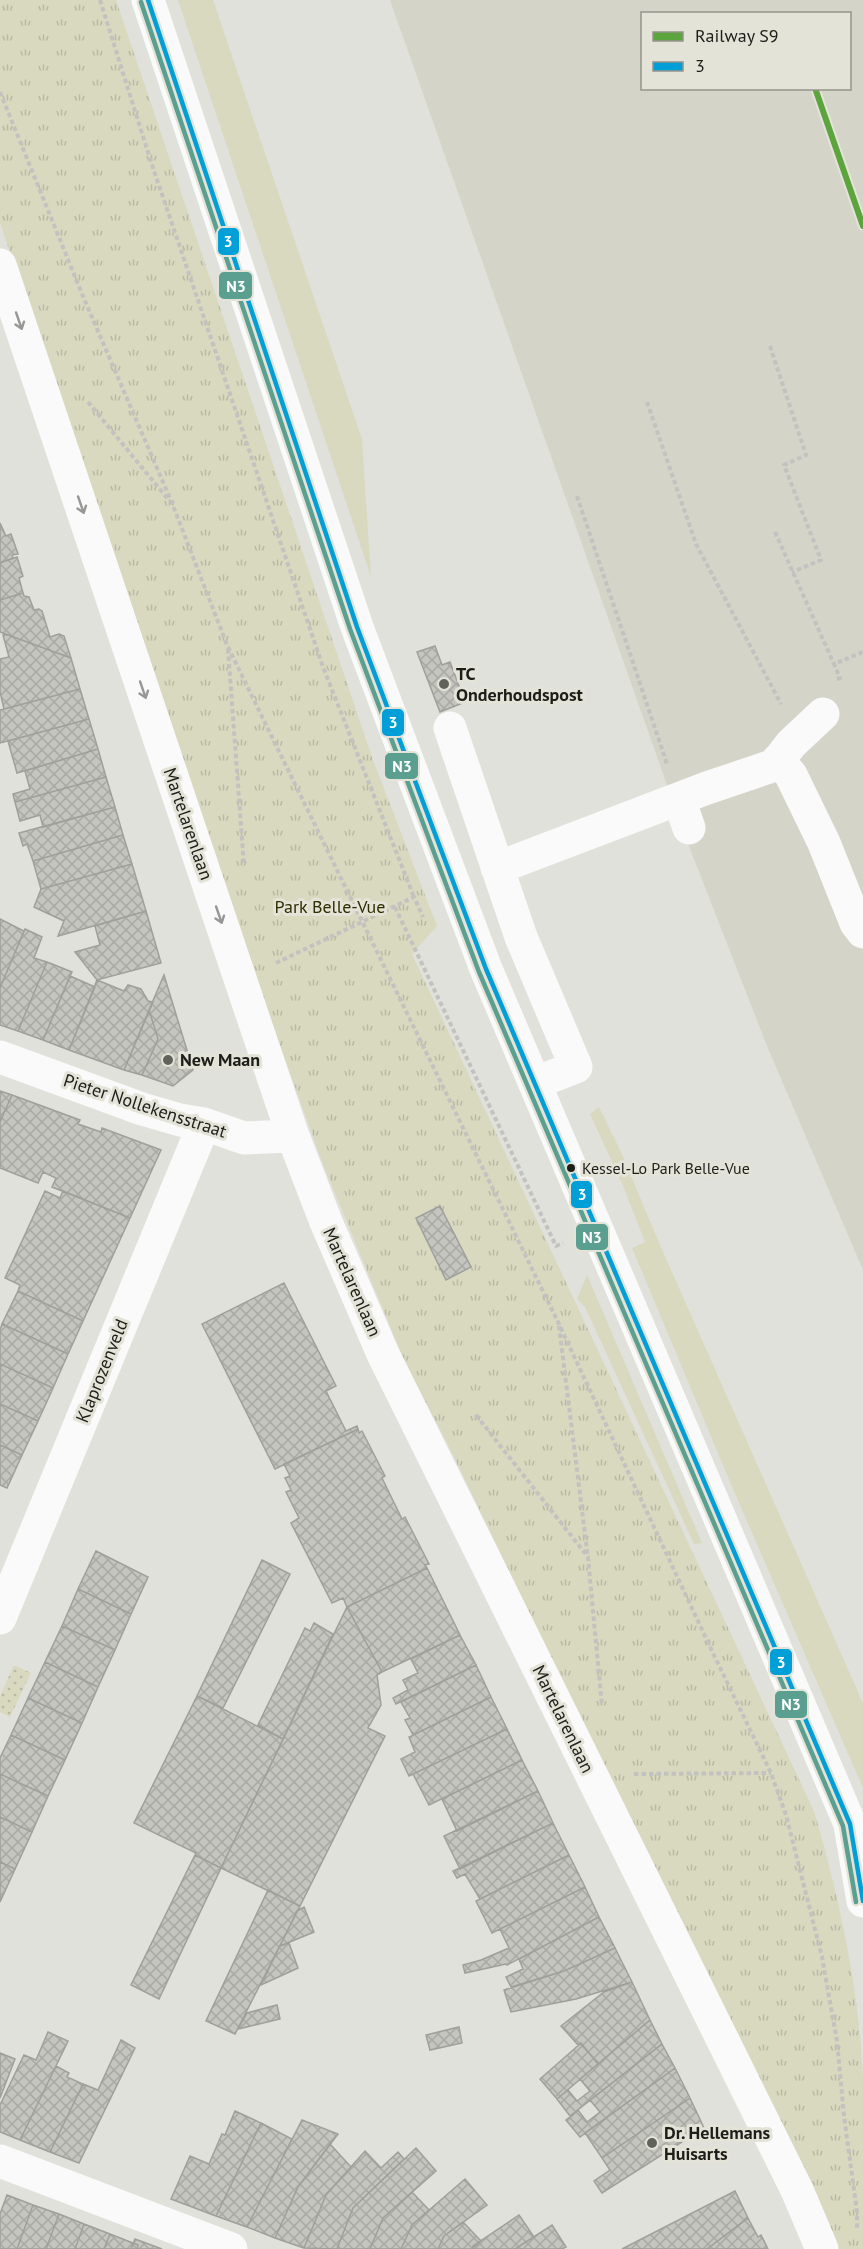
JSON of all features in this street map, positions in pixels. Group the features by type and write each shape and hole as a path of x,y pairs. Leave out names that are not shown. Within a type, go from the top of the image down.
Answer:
{"street":[{"path":"148,0 357,627 486,969 856,1835 863,1901"},
{"name":"Martelarenlaan","path":"0,265 293,1136 326,1222 383,1354 792,2180 822,2249"},
{"path":"497,868 684,814 775,765 812,724"},
{"path":"450,728 521,938 576,1066 535,1083"},
{"path":"778,760 791,775 824,843 856,923 863,932"},
{"name":"Pieter Nollekensstraat","path":"0,1057 180,1120 204,1124 244,1137 293,1136"},
{"name":"Klaprozenveld","path":"0,1618 204,1124"},
{"path":"0,2161 231,2249"}],"path":[{"path":"100,0 153,168 323,667 428,927"},
{"path":"0,92 82,294 172,503 227,645 558,1322 771,1773 786,1815 826,1980 837,2041 844,2116 857,2211 857,2240"},
{"path":"770,346 806,455 783,465 821,560 792,572"},
{"path":"647,402 696,544 774,693 812,724"},
{"path":"577,496 684,814"},
{"path":"775,532 834,664"},
{"path":"227,645 245,874"},
{"path":"276,963 414,897"},
{"path":"395,907 556,1246"},
{"path":"558,1322 588,1558 603,1717"},
{"path":"476,1415 588,1558"},
{"path":"631,1774 771,1773"}],"shaded area":[{"path":"390,0 863,0 863,1270 767,1046 685,836"}],"green space":[{"name":"Park Belle-Vue","path":"0,0 116,0 373,760 437,926 412,954 814,1811 840,1910 858,2013 863,2080 863,2249 834,2249 608,1774 447,1443 406,1365 322,1162 254,973 157,680 0,223"},
{"path":"178,0 213,0 362,439 371,577"},
{"path":"599,1107 621,1152 863,1703 863,1788 733,1489 632,1248 645,1242 623,1186 590,1114"},
{"path":"587,1275 702,1543 694,1544 585,1307 577,1299"},
{"path":"14,1665 31,1673 10,1717 0,1712 0,1696"}],"building":[{"path":"0,523 6,536 11,534 18,554 0,563"},
{"path":"17,557 23,576 19,578 23,593 0,600 0,563"},
{"path":"23,593 24,596 29,597 34,610 42,611 50,637 59,634 64,636 71,658 0,632 0,600"},
{"path":"3,635 71,658 80,689 4,709 0,692 0,659 9,657"},
{"name":"TC Onderhoudspost","path":"435,646 442,665 450,662 465,702 440,712 417,652"},
{"path":"80,689 89,719 0,743 0,710"},
{"path":"89,719 98,749 17,773 8,741"},
{"path":"98,749 106,777 15,802 13,794 30,789 25,771"},
{"path":"106,777 115,807 43,827 40,815 20,821 15,802"},
{"path":"115,807 123,835 33,861 27,844 23,846 19,833"},
{"path":"123,835 132,864 41,889 33,861"},
{"path":"132,864 146,911 58,936 64,921 34,907 41,889"},
{"path":"146,911 161,963 97,980 75,952 100,945 95,926"},
{"path":"0,919 24,931 0,988"},
{"path":"25,929 42,937 34,958 47,962 18,1031 0,1025 0,988"},
{"path":"47,962 72,972 43,1040 18,1031"},
{"path":"164,975 193,1070 173,1086 142,1075 158,1039 149,1010"},
{"path":"70,976 95,987 69,1050 43,1040"},
{"path":"97,980 124,991 128,985 141,989 148,1001 153,1002 124,1070 69,1050"},
{"path":"149,1010 158,1039 142,1075 124,1070"},
{"path":"0,1091 12,1095 0,1122"},
{"path":"12,1095 80,1120 78,1124 101,1132 102,1128 161,1150 130,1218 52,1187 56,1178 43,1172 38,1183 0,1168 0,1122"},
{"path":"45,1191 60,1198 63,1191 130,1218 83,1321 18,1291 20,1285 5,1278"},
{"path":"440,1206 471,1267 446,1280 416,1218"},
{"path":"284,1283 336,1386 326,1391 346,1431 357,1426 358,1429 275,1469 202,1324"},
{"path":"18,1291 83,1321 68,1354 2,1324"},
{"path":"2,1324 68,1354 53,1388 0,1364"},
{"path":"0,1364 53,1388 38,1421 0,1404"},
{"path":"0,1404 38,1421 22,1455 0,1445"},
{"path":"358,1429 359,1433 362,1431 385,1476 382,1478 402,1519 405,1517 429,1564 425,1565 427,1568 347,1607 343,1598 332,1603 291,1523 299,1518 286,1492 291,1490 285,1478 290,1476 284,1464"},
{"path":"0,1445 22,1455 7,1488 0,1485"},
{"path":"96,1551 148,1577 131,1614 78,1589"},
{"path":"262,1560 290,1574 223,1708 197,1696"},
{"path":"427,1568 460,1635 382,1672 347,1607"},
{"path":"78,1589 131,1614 115,1650 62,1626"},
{"path":"347,1607 382,1672 377,1675 381,1705 368,1728 385,1736 300,1906 221,1868"},
{"path":"314,1623 333,1634 283,1739 258,1725 305,1628 310,1631"},
{"path":"62,1626 115,1650 98,1687 45,1662"},
{"path":"460,1635 476,1665 396,1704 393,1698 408,1690 403,1680 418,1673 411,1659"},
{"path":"45,1662 98,1687 82,1723 28,1698"},
{"path":"476,1665 491,1697 413,1735 405,1720 410,1718 401,1702"},
{"path":"197,1696 283,1739 221,1868 195,1855 196,1853 134,1823"},
{"path":"491,1697 507,1729 409,1776 401,1759 415,1752 409,1737"},
{"path":"28,1698 82,1723 65,1760 11,1735"},
{"path":"507,1729 522,1760 429,1805 413,1774"},
{"path":"11,1735 65,1760 48,1796 0,1774 0,1758"},
{"path":"522,1760 538,1791 457,1831 442,1799"},
{"path":"0,1774 48,1796 32,1832 0,1817"},
{"path":"538,1791 553,1823 460,1869 444,1836"},
{"path":"0,1817 32,1832 15,1869 0,1862"},
{"path":"553,1823 569,1855 480,1899 465,1874 457,1878 453,1871"},
{"path":"195,1855 221,1868 159,1999 131,1985"},
{"path":"569,1855 585,1887 492,1933 476,1901"},
{"path":"0,1862 15,1869 0,1902"},
{"path":"585,1887 599,1917 507,1965 465,1973 463,1965 509,1948 500,1929"},
{"path":"268,1890 300,1906 235,2034 206,2021"},
{"path":"304,1907 314,1932 280,1946 297,1911"},
{"path":"599,1917 615,1948 564,1971 511,1987 506,1977 523,1969 519,1959"},
{"path":"289,1943 298,1968 261,1985 280,1946"},
{"path":"615,1948 632,1982 576,1999 511,2012 504,1990 564,1971"},
{"path":"632,1982 650,2020 598,2064 581,2043 578,2045 561,2026 604,1992"},
{"path":"277,2005 280,2019 238,2029 247,2013"},
{"path":"650,2020 662,2044 570,2116 557,2099 568,2090 577,2101 590,2091 580,2079"},
{"path":"459,2027 462,2043 430,2050 426,2035"},
{"path":"48,2032 68,2041 20,2140 0,2132 0,2105 24,2055 36,2060"},
{"path":"121,2040 135,2048 79,2163 50,2152 83,2084 98,2090"},
{"path":"581,2043 598,2064 557,2099 540,2079"},
{"path":"662,2044 675,2068 580,2137 566,2120 578,2110 587,2122 600,2112 590,2100"},
{"path":"0,2053 15,2059 0,2098"},
{"path":"56,2066 69,2073 67,2077 83,2084 50,2152 20,2140"},
{"path":"675,2068 690,2098 602,2158 585,2133"},
{"name":"Dr. Hellemans Huisarts","path":"690,2098 704,2128 602,2193 594,2181 610,2170 602,2158"},
{"path":"235,2111 261,2123 216,2216 171,2199 190,2156 209,2164"},
{"path":"302,2120 338,2134 298,2187 275,2238 247,2227"},
{"path":"261,2123 292,2139 247,2227 216,2216"},
{"path":"330,2144 351,2167 326,2195 304,2248 275,2238 298,2187"},
{"path":"416,2148 436,2171 383,2218 370,2249 337,2249 353,2208"},
{"path":"365,2151 381,2168 398,2152 404,2159 353,2208 337,2249 304,2248 326,2195"},
{"path":"465,2179 487,2205 444,2236 438,2249 401,2249 412,2225"},
{"path":"735,2191 748,2218 707,2249 622,2249"},
{"path":"412,2192 429,2210 412,2225 401,2249 370,2249 383,2218"},
{"path":"7,2195 33,2205 17,2249 0,2249 0,2214"},
{"path":"33,2205 59,2214 46,2249 17,2249"},
{"path":"59,2214 84,2224 75,2249 46,2249"},
{"path":"519,2215 534,2237 515,2249 472,2249 473,2246"},
{"path":"748,2218 758,2237 761,2235 768,2249 707,2249"},
{"path":"463,2222 481,2241 472,2249 438,2249 444,2236"},
{"path":"84,2224 110,2234 104,2249 75,2249"},
{"path":"552,2225 566,2247 562,2249 515,2249"},
{"path":"110,2234 138,2245 137,2249 104,2249"},
{"path":"135,2239 162,2249 131,2249"}],"rail line":[{"name":"S9","path":"816,90 863,226"}],"transit line":[{"name":"3","path":"148,0 357,627 486,969 850,1824 863,1901"},
{"name":"N3","path":"141,2 350,629 479,972 843,1826 856,1902"}],"place":[{"name":"TC Onderhoudspost","path":"444,684"},
{"name":"New Maan","path":"168,1060"},
{"name":"Kessel-Lo Park Belle-Vue","path":"571,1168"},
{"name":"Dr. Hellemans Huisarts","path":"652,2143"}]}
